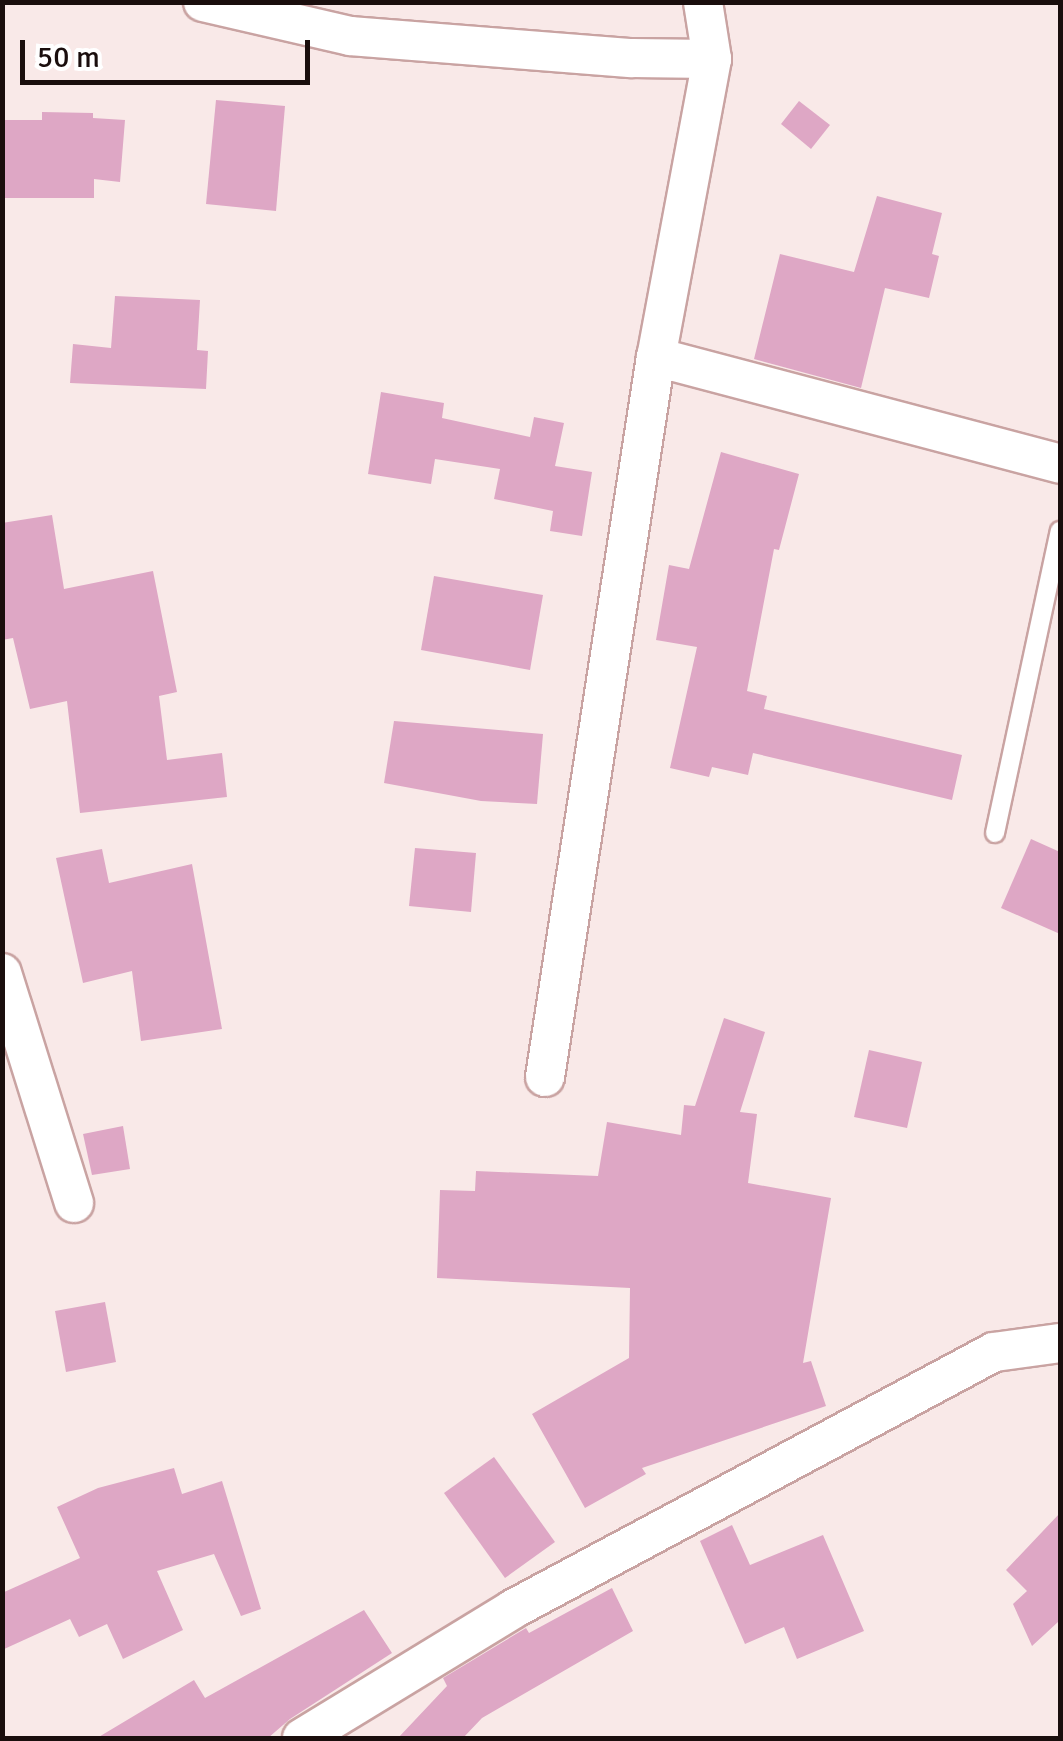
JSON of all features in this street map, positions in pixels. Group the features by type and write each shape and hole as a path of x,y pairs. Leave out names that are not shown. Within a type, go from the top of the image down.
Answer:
{"street":[{"path":"203,2 350,36 632,58 712,59"},
{"path":"545,1077 656,357 712,59 703,2"},
{"path":"656,357 1060,464"},
{"path":"2,973 74,1204"},
{"path":"302,1738 513,1608 994,1352 1060,1343"}],"lane":[{"path":"995,833 1060,531"}],"building":[{"path":"216,100 285,106 276,211 206,204"},
{"path":"799,101 830,125 811,149 781,124"},
{"path":"42,112 93,113 93,118 125,120 120,182 94,179 94,198 2,198 2,120 42,120"},
{"path":"877,196 942,213 932,254 939,256 929,298 885,288 861,388 754,359 780,254 854,272"},
{"path":"115,296 200,300 197,350 208,351 206,389 70,383 73,344 111,348"},
{"path":"381,392 444,403 442,418 530,437 534,417 564,423 555,466 592,472 582,536 550,531 553,511 494,499 500,469 435,459 431,484 368,474"},
{"path":"721,452 799,474 779,550 774,549 747,691 767,696 764,709 962,755 952,800 753,753 748,775 712,767 709,777 670,768 697,647 656,640 669,565 689,569"},
{"path":"52,515 64,589 153,571 177,692 159,696 167,760 222,753 227,797 80,813 67,701 30,709 13,638 2,640 2,523"},
{"path":"434,576 543,595 530,670 421,650"},
{"path":"394,721 543,734 537,804 481,801 384,783"},
{"path":"1031,839 1060,852 1060,934 1001,908"},
{"path":"415,848 476,853 471,912 409,906"},
{"path":"102,849 109,883 192,864 222,1029 141,1041 132,971 83,983 56,858"},
{"path":"724,1018 765,1032 740,1112 757,1114 748,1183 831,1198 803,1363 811,1361 826,1406 642,1468 646,1474 585,1508 532,1414 629,1358 630,1288 437,1278 440,1190 475,1191 476,1171 598,1176 607,1122 681,1135 684,1105 695,1106"},
{"path":"869,1050 922,1062 907,1128 854,1117"},
{"path":"123,1126 130,1169 92,1175 83,1134"},
{"path":"105,1302 116,1362 66,1372 55,1311"},
{"path":"494,1457 555,1542 505,1578 444,1493"},
{"path":"174,1468 182,1494 222,1481 261,1609 241,1616 214,1554 157,1571 183,1630 123,1659 107,1624 79,1637 70,1619 2,1650 2,1593 80,1558 57,1507 98,1488"},
{"path":"1060,1513 1060,1624 1032,1646 1013,1604 1027,1591 1006,1570"},
{"path":"732,1525 750,1565 823,1535 864,1631 797,1659 784,1627 745,1644 700,1541"},
{"path":"612,1588 633,1631 482,1718 463,1738 398,1738 447,1686 443,1678 526,1628 529,1633"},
{"path":"364,1610 392,1653 290,1719 268,1738 97,1738 194,1680 205,1698"}]}
